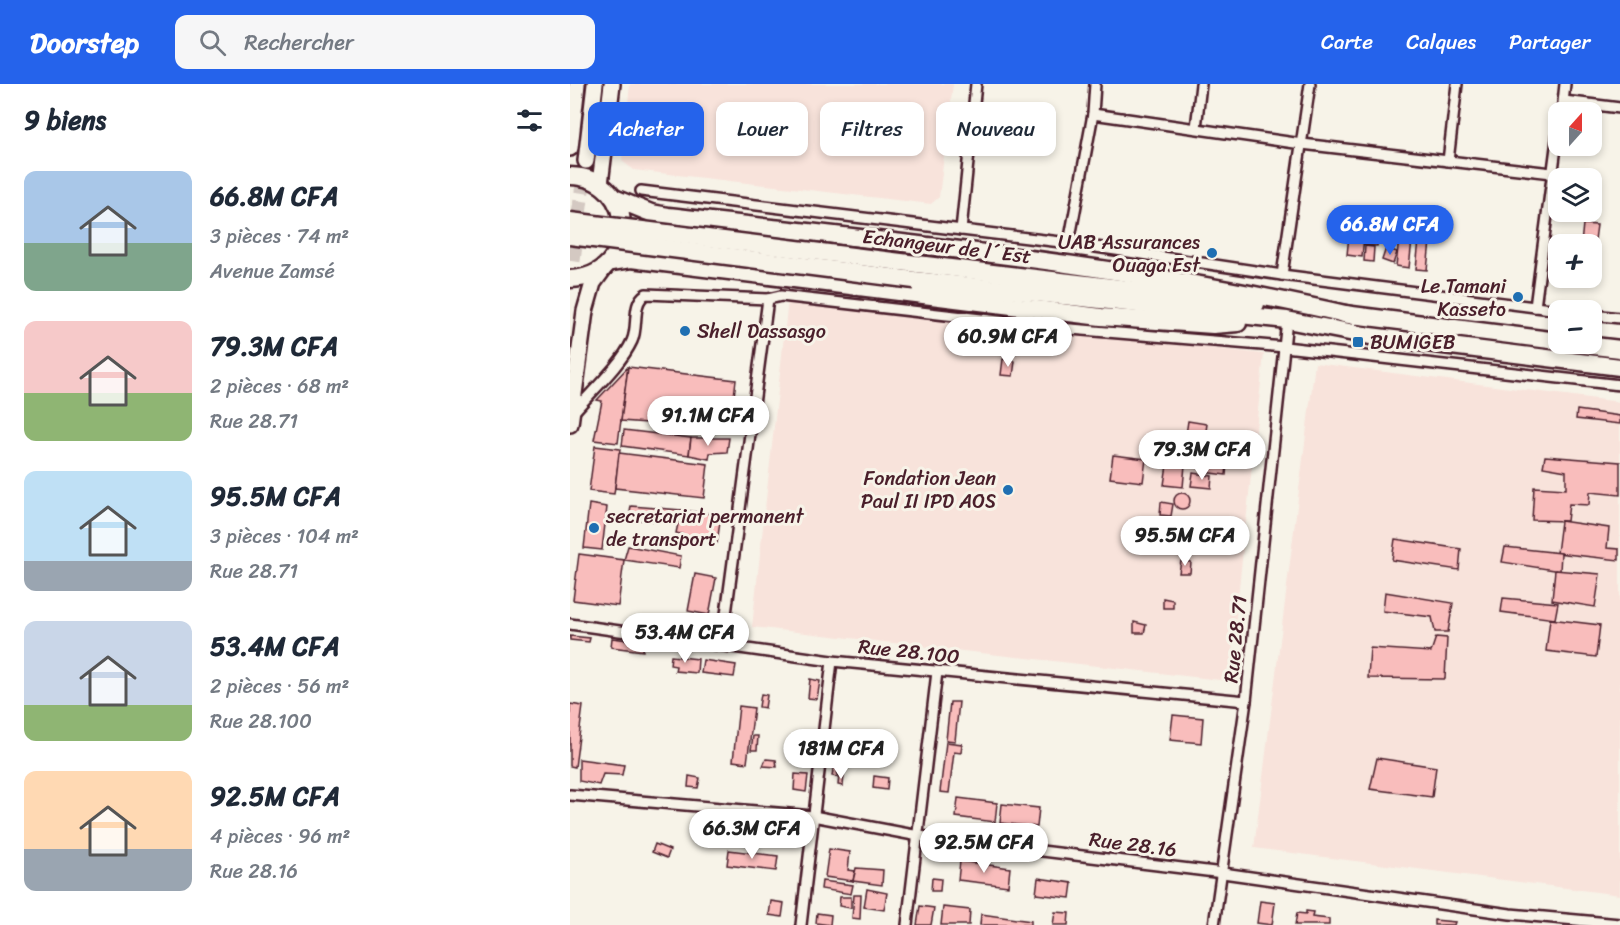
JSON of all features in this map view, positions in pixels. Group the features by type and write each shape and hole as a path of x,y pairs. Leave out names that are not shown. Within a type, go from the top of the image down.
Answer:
{"highway":[{"path":"570,176 584,177 600,184 614,198 643,210 668,216 1079,264 1268,296 1354,316"},
{"path":"607,265 618,249 623,228 622,218 614,198"},
{"name":"Echangeur de l´Est","path":"570,221 916,272 1287,321 1370,336 1620,367"},
{"name":"Echangeur de l´Est","path":"570,236 1354,316 1548,340"},
{"path":"570,279 587,277 607,265 631,259 1101,317 1213,325 1287,321"},
{"path":"1602,347 1620,349"}],"main road":[{"path":"570,148 578,84"},
{"path":"586,161 595,84"},
{"path":"600,184 612,84"},
{"path":"571,419 588,295 592,283 607,265"}],"street":[{"path":"961,230 976,84"},
{"path":"1069,243 1093,114 1095,84"},
{"path":"1196,128 1201,84"},
{"path":"1282,275 1310,84"},
{"path":"1448,161 1457,84"},
{"path":"1566,84 1564,101 1620,108"},
{"path":"1093,114 1302,144 1548,173"},
{"path":"641,191 1069,243 1282,275 1548,309"},
{"path":"1535,307 1548,205"},
{"path":"571,419 626,351 634,337 639,300 646,294 768,299 781,296 1059,328 1285,348 1620,385"},
{"path":"722,644 768,299"},
{"path":"1602,316 1620,318"},
{"name":"Rue 28.71","path":"1214,925 1246,701 1287,321"},
{"name":"Rue 28.100","path":"570,624 832,661 1246,701"},
{"path":"801,925 832,661"},
{"path":"907,925 937,672"},
{"name":"Rue 28.16","path":"570,795 813,816 919,836 1223,873 1510,914 1620,924"},
{"path":"1508,925 1510,914"}],"shaded area":[{"path":"630,84 953,84 951,102 936,102 936,156 944,156 939,197 931,204 634,170 622,161 623,156 704,156 704,102 628,102"},
{"name":"Fondation Jean Paul II IPD AOS","path":"788,300 1264,354 1229,681 752,627"},
{"name":"BUMIGEB","path":"1315,363 1620,402 1620,895 1254,848"}],"building":[{"path":"1368,215 1381,216 1377,246 1364,245"},
{"path":"1401,219 1414,221 1409,268 1396,266"},
{"path":"1421,221 1432,222 1427,270 1416,269"},
{"path":"1583,224 1597,225 1596,234 1582,234"},
{"path":"1349,235 1364,236 1362,257 1347,255"},
{"path":"1365,246 1374,247 1373,262 1364,261"},
{"path":"1386,248 1397,252 1393,264 1382,260"},
{"path":"1003,359 1015,361 1013,376 1001,375"},
{"path":"628,367 618,443 594,440 602,401 597,400"},
{"path":"628,367 736,380 730,429 621,421"},
{"path":"1577,410 1620,416 1620,424 1576,419"},
{"path":"1188,421 1207,424 1202,457 1183,455"},
{"path":"624,430 691,438 689,455 622,446"},
{"path":"691,438 729,438 727,452 710,453 709,459 689,455"},
{"path":"595,446 620,449 614,494 589,491"},
{"path":"619,453 708,464 704,498 615,488"},
{"path":"1113,455 1146,459 1143,482 1110,478"},
{"path":"1545,456 1620,462 1620,495 1590,492 1589,505 1569,504 1567,521 1532,520 1534,487 1566,489 1566,471 1543,467"},
{"path":"1205,462 1227,464 1226,475 1203,472"},
{"path":"1173,464 1185,465 1183,487 1164,485 1167,465 1172,466"},
{"path":"1193,473 1212,476 1211,488 1191,486"},
{"path":"1182,493 1190,501 1182,509 1174,501"},
{"path":"1161,502 1173,504 1171,516 1160,515"},
{"path":"589,504 607,507 602,550 584,548"},
{"path":"631,506 681,510 679,523 629,519"},
{"path":"681,510 721,515 717,543 676,533"},
{"path":"1561,521 1609,528 1607,548 1619,549 1619,560 1557,553"},
{"path":"1395,539 1461,549 1459,570 1392,560"},
{"path":"628,546 681,556 679,568 624,560"},
{"path":"1505,547 1561,553 1560,571 1502,562"},
{"path":"579,554 624,560 618,606 573,600"},
{"path":"1181,561 1191,562 1190,573 1179,573"},
{"path":"1555,570 1600,574 1595,607 1552,600"},
{"path":"695,574 716,578 709,615 688,611"},
{"path":"1385,592 1453,603 1448,632 1435,632 1432,617 1383,611"},
{"path":"1163,598 1173,600 1173,608 1163,608"},
{"path":"1503,598 1558,603 1555,619 1501,612"},
{"path":"1550,619 1600,625 1596,657 1546,651"},
{"path":"1134,622 1146,625 1144,633 1134,633"},
{"path":"570,636 590,638 589,642 570,640"},
{"path":"1436,637 1447,638 1445,679 1368,678 1370,648 1431,652"},
{"path":"612,638 644,642 643,651 611,647"},
{"path":"671,656 698,659 697,673 675,671 676,666 670,665"},
{"path":"703,660 736,665 734,677 701,673"},
{"path":"810,679 820,681 817,699 808,698"},
{"path":"761,694 767,695 765,708 759,707"},
{"path":"950,702 959,702 955,741 946,740"},
{"path":"570,704 583,706 575,767 570,766"},
{"path":"739,706 754,708 747,763 733,761"},
{"path":"1173,715 1203,718 1201,743 1170,740"},
{"path":"843,735 850,736 849,752 841,747"},
{"path":"753,736 758,736 757,750 751,750"},
{"path":"800,736 813,737 810,758 797,756"},
{"path":"946,742 962,744 961,753 954,752 949,793 940,792"},
{"path":"876,746 890,748 889,758 875,757"},
{"path":"836,750 841,750 837,777 832,776"},
{"path":"1377,758 1436,767 1432,797 1370,789"},
{"path":"579,759 624,765 622,775 603,774 599,785 579,781"},
{"path":"766,759 776,760 777,767 763,766"},
{"path":"795,774 808,775 806,792 794,790"},
{"path":"839,775 844,775 843,786 838,785"},
{"path":"689,776 700,778 698,788 688,787"},
{"path":"874,776 888,778 887,790 873,788"},
{"path":"958,798 997,803 995,822 956,817"},
{"path":"1002,804 1039,808 1037,827 1000,823"},
{"path":"655,844 670,850 667,858 652,852"},
{"path":"829,849 850,852 848,870 855,871 853,881 825,877"},
{"path":"729,850 778,856 776,871 727,865"},
{"path":"960,861 1010,868 1008,886 958,880"},
{"path":"856,868 883,870 882,885 853,881"},
{"path":"932,878 941,879 940,891 931,891"},
{"path":"1038,878 1072,883 1070,898 1036,894"},
{"path":"822,881 853,885 851,894 821,889"},
{"path":"867,889 887,893 884,910 864,907"},
{"path":"854,895 861,895 860,919 852,918"},
{"path":"840,897 851,897 851,908 839,906"},
{"path":"771,901 784,903 782,917 769,915"},
{"path":"1260,901 1275,903 1272,925 1257,923"},
{"path":"920,906 934,908 931,925 917,925"},
{"path":"943,907 970,910 969,925 941,925"},
{"path":"1306,911 1313,912 1312,917 1329,919 1329,925 1295,925 1297,913 1306,914"},
{"path":"1055,912 1069,913 1068,925 1053,925"},
{"path":"817,913 831,915 830,925 816,923"},
{"path":"981,914 1031,921 1031,925 980,925"},
{"path":"1434,920 1455,922 1454,925 1434,925"}],"tunnel":[{"path":"570,284 585,168"}],"place":[{"name":"UAB Assurances Ouaga Est","path":"1212,253"},
{"name":"Le Tamani Kasseto","path":"1518,297"},
{"name":"Shell Dassasgo","path":"685,331"},
{"name":"BUMIGEB","path":"1358,342"},
{"name":"Fondation Jean Paul II IPD AOS","path":"1008,490"},
{"name":"secretariat permanent de transport","path":"594,528"}]}
